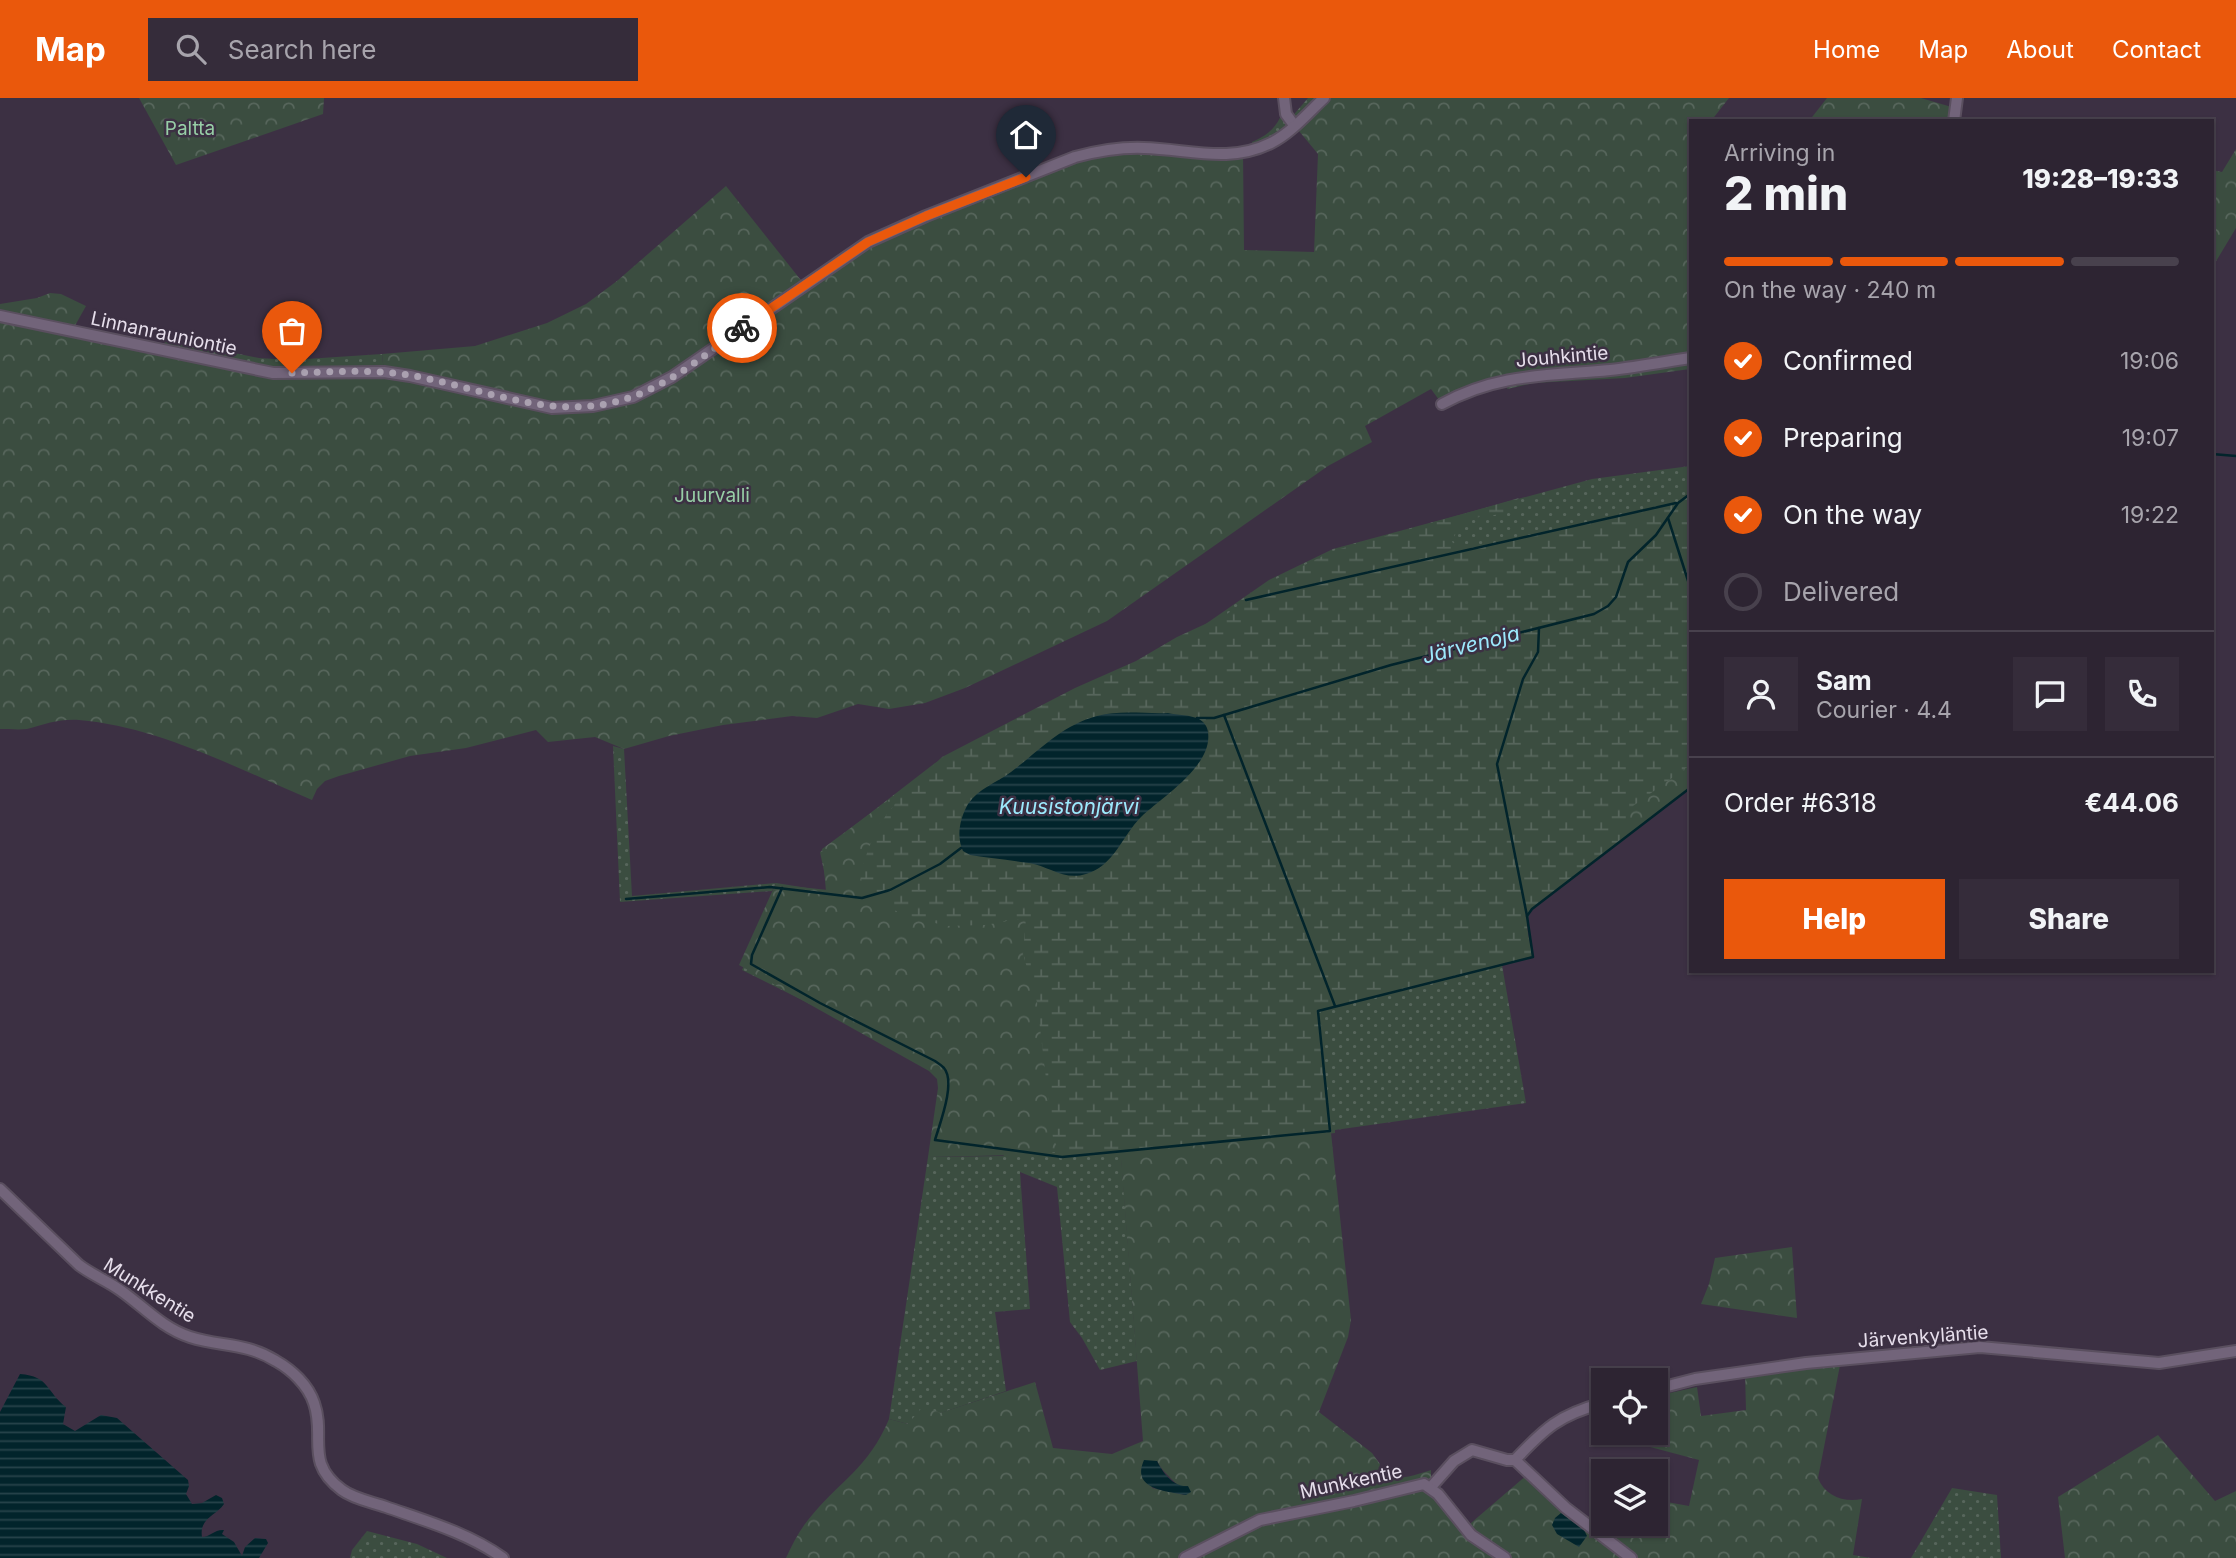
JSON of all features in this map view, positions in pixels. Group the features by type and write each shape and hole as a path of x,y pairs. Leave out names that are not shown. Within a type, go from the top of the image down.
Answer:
{"street":[{"path":"1284,98 1286,114 1294,125"},
{"name":"Linnanrauniontie","path":"0,316 273,373 384,372 552,408 593,406 633,397 651,389 702,357 851,252 926,216 1075,157 1120,148 1147,148 1212,156 1234,155 1261,148 1274,141 1324,98"},
{"path":"1954,119 1957,98"},
{"name":"Jouhkintie","path":"1442,404 1464,392 1510,378 1611,370 1689,358"},
{"name":"Munkkentie","path":"0,1189 79,1265 90,1274 116,1287 155,1318 186,1336 252,1349 288,1370 308,1390 314,1403 317,1416 317,1453 321,1464 342,1490 475,1540 503,1558"},
{"name":"Järvenkyläntie","path":"1668,1386 1695,1378 1806,1363 1980,1347 2159,1363 2236,1351"},
{"path":"1515,1460 1539,1435 1560,1419 1591,1406"},
{"path":"1430,1487 1454,1461 1472,1450 1515,1460 1566,1508 1631,1558"},
{"name":"Munkkentie","path":"1185,1558 1260,1520 1354,1501 1416,1484 1430,1487 1471,1535 1506,1558"}],"green space":[{"name":"Paltta","path":"139,98 324,98 323,114 176,165"},
{"path":"1308,98 1324,98 1294,125 1252,151 1252,142 1273,129 1285,107 1290,119"},
{"name":"Juurvalli","path":"1324,98 1729,98 1713,119 1689,119 1689,369 1625,378 1534,383 1507,389 1510,379 1442,404 1431,389 1365,426 1372,442 1328,466 1107,621 965,688 925,703 889,709 858,704 817,718 792,716 723,725 624,749 595,737 548,742 536,730 466,748 410,756 339,776 325,781 312,800 169,740 109,724 71,720 27,729 0,729 0,304 50,293 61,294 86,306 72,331 250,369 384,372 382,354 475,346 547,323 586,304 617,281 726,186 804,284 851,252 1097,152 1243,153 1244,250 1314,252 1318,154 1294,125"},
{"path":"1827,98 1921,98 1955,108 1954,119 1811,119"},
{"path":"2236,149 2236,228 2214,265 2214,170 2222,172"},
{"path":"167,339 259,358 291,360 382,354 384,372 292,373 159,349"},
{"path":"1689,466 1689,786 1329,1007 1502,965 1526,1103 1335,1130 1335,1133 1121,1155 1137,1361 1100,1370 1070,1322 1057,1187 1020,1172 1030,1309 995,1312 1006,1391 908,1424 889,1419 928,1157 1004,1156 950,1074 742,970 781,885 828,890 820,852 935,763 1184,639 1269,580 1333,549 1592,479"},
{"path":"1689,495 1689,789 1532,909 1527,926 1533,957 1318,1011 1351,1320 1348,1337 1319,1412 1372,1453 1380,1464 1378,1473 1398,1478 1431,1470 1431,1487 1464,1529 1528,1474 1591,1528 1591,1536 1668,1536 1668,1502 1689,1506 1699,1460 1643,1445 1668,1445 1668,1393 1697,1387 1701,1416 1746,1410 1745,1372 1841,1360 1818,1478 1825,1489 1836,1497 1862,1499 1853,1555 1871,1558 786,1558 805,1524 872,1450 889,1419 908,1424 924,1405 940,1413 1035,1382 1053,1448 1112,1454 1143,1441 1120,1147 1019,1155 928,1157 937,1079 929,1071 739,965 776,883 826,891 822,849 932,768 900,797 876,829 860,872 984,925 1106,904","holes":["1157,1461 1185,1495 1152,1488"]},
{"path":"1689,495 1689,766 1633,806 1626,822 1625,838 1532,909 1527,926 1533,957 1318,1011 1330,1131 1062,1157 1053,1138 1037,1002 1023,954 1026,917 984,925 946,926 906,915 877,903 863,888 860,872 876,829 900,797 942,757 1227,614 1270,582 1333,551 1519,498 1502,514 1479,517 1459,526 1452,542 1461,548 1480,547 1678,503"},
{"path":"613,746 624,749 632,896 776,883 772,891 620,902"},
{"path":"1792,1247 1797,1318 1701,1304 1715,1258"},
{"path":"2158,1435 2215,1501 2236,1491 2236,1558 2065,1558 2058,1497"},
{"path":"1952,1488 1997,1495 2001,1558 1911,1558"},
{"path":"367,1531 417,1544 447,1558 350,1558 352,1550"}],"water":[{"name":"Kuusistonjärvi","path":"1168,713 1196,718 1205,724 1208,732 1203,757 1184,780 1141,817 1111,857 1096,870 1071,876 1029,863 970,855 963,851 960,839 961,821 972,798 1062,732 1084,720 1105,714"},
{"path":"20,1374 37,1378 47,1386 66,1407 63,1424 75,1431 101,1415 117,1418 188,1480 186,1494 192,1504 202,1503 216,1495 222,1498 224,1504 206,1521 202,1537 224,1530 222,1534 234,1542 242,1556 245,1547 255,1538 266,1539 268,1543 259,1558 0,1558 0,1412"},
{"path":"1144,1460 1157,1461 1169,1478 1188,1486 1191,1492 1186,1495 1169,1492 1146,1483 1141,1470"},
{"path":"1561,1513 1584,1530 1587,1536 1579,1547 1557,1534 1552,1525"}],"waterway":[{"name":"Järvenoja","path":"2214,454 2236,456"},
{"name":"Järvenoja","path":"1197,718 1214,718 1391,665 1594,614 1608,606 1616,597 1628,562 1656,535 1678,503 1689,495"},
{"path":"1246,600 1676,503"},
{"path":"1668,518 1689,584"},
{"path":"782,888 752,955 751,964 943,1067 947,1074 948,1092 935,1140 1062,1157 1330,1131 1318,1011 1533,957 1497,764 1523,679 1538,652 1539,628"},
{"path":"1224,715 1335,1006"},
{"path":"1527,916 1532,909 1689,789"},
{"path":"626,899 770,887 862,898 890,890 940,864 961,848"}],"way so far":[{"path":"292,373 384,372 552,408 574,408 613,402 651,389 742,328"}],"route":[{"path":"742,328 868,242 1026,177"}]}
